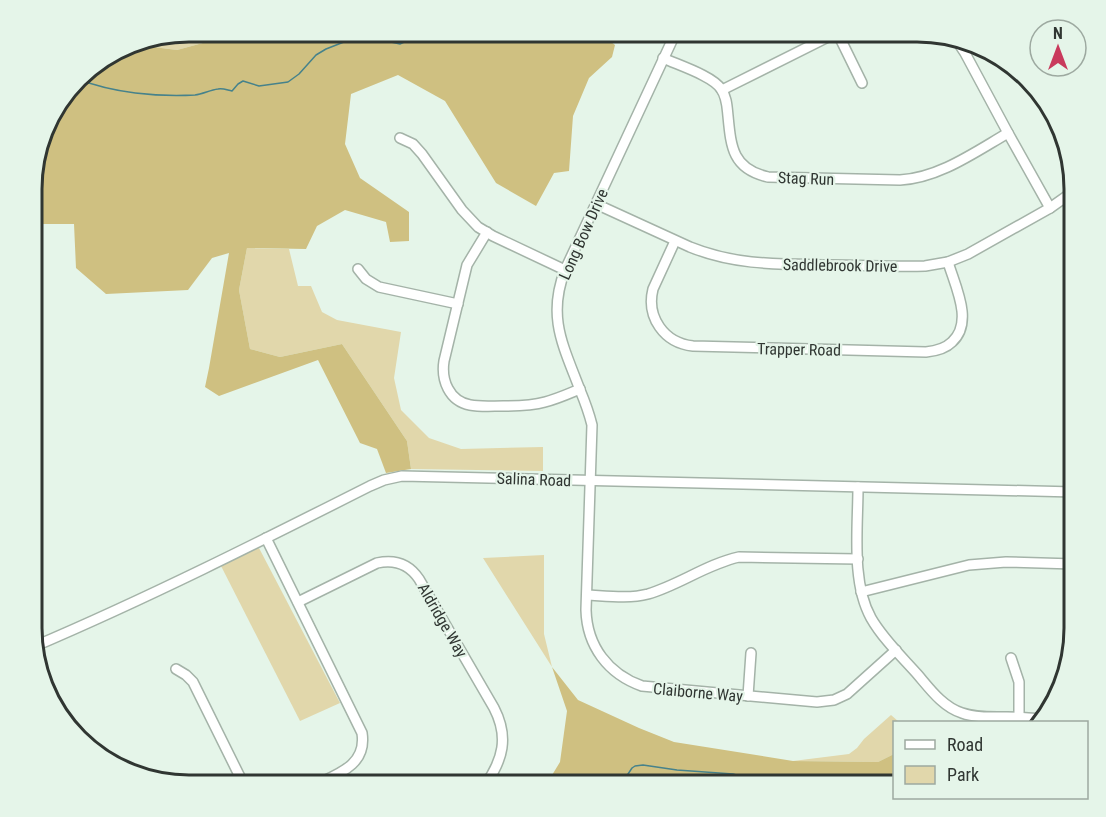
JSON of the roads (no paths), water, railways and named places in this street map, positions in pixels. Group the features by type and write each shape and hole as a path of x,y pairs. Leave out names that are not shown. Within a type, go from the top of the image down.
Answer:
{"street":[{"name":"Long Bow Drive","path":"590,480 592,425 557,325 557,299 561,279 671,42"},
{"path":"663,58 709,79 722,90 818,42"},
{"path":"843,42 862,83"},
{"path":"962,49 1050,208"},
{"name":"Stag Run","path":"722,90 727,105 731,143 735,154 747,168 768,177 915,179 947,167 1008,134"},
{"path":"400,138 417,149 462,210 478,226 565,270"},
{"name":"Saddlebrook Drive","path":"596,204 675,241 720,258 748,262 918,266 948,262 968,254 1064,198"},
{"path":"487,232 467,265 444,361 443,374 449,392 469,405 532,405 580,389"},
{"name":"Trapper Road","path":"675,241 653,289 652,307 658,325 667,336 681,344 693,346 926,352 941,349 957,336 962,320 962,308 948,262"},
{"path":"358,269 366,279 379,287 458,304"},
{"name":"Salina Road","path":"43,642 106,616 370,486 393,477 411,475 1064,492"},
{"name":"Claiborne Way","path":"590,480 586,618 595,648 609,667 624,678 651,688 817,702 834,700 853,690 896,650"},
{"path":"858,487 858,577 871,618 937,696 953,709 979,717 1034,718"},
{"path":"266,538 359,726 362,737 360,752 352,765 336,775"},
{"path":"587,595 647,594 739,557 858,559"},
{"name":"Aldridge Way","path":"297,602 377,563 396,562 411,569 498,715 502,731 502,750 499,762 492,775"},
{"path":"861,592 969,565 1000,562 1064,564"},
{"path":"748,696 751,653"},
{"path":"1011,657 1019,682 1019,717"},
{"path":"176,669 194,682 239,775"}],"waterway":[{"path":"88,82 120,91 151,95 195,95 220,89 232,91 243,81 259,86 288,82 299,74 316,55 344,42"},
{"path":"391,42 400,44 404,42"},
{"path":"627,775 635,766 643,765 736,775"}]}
